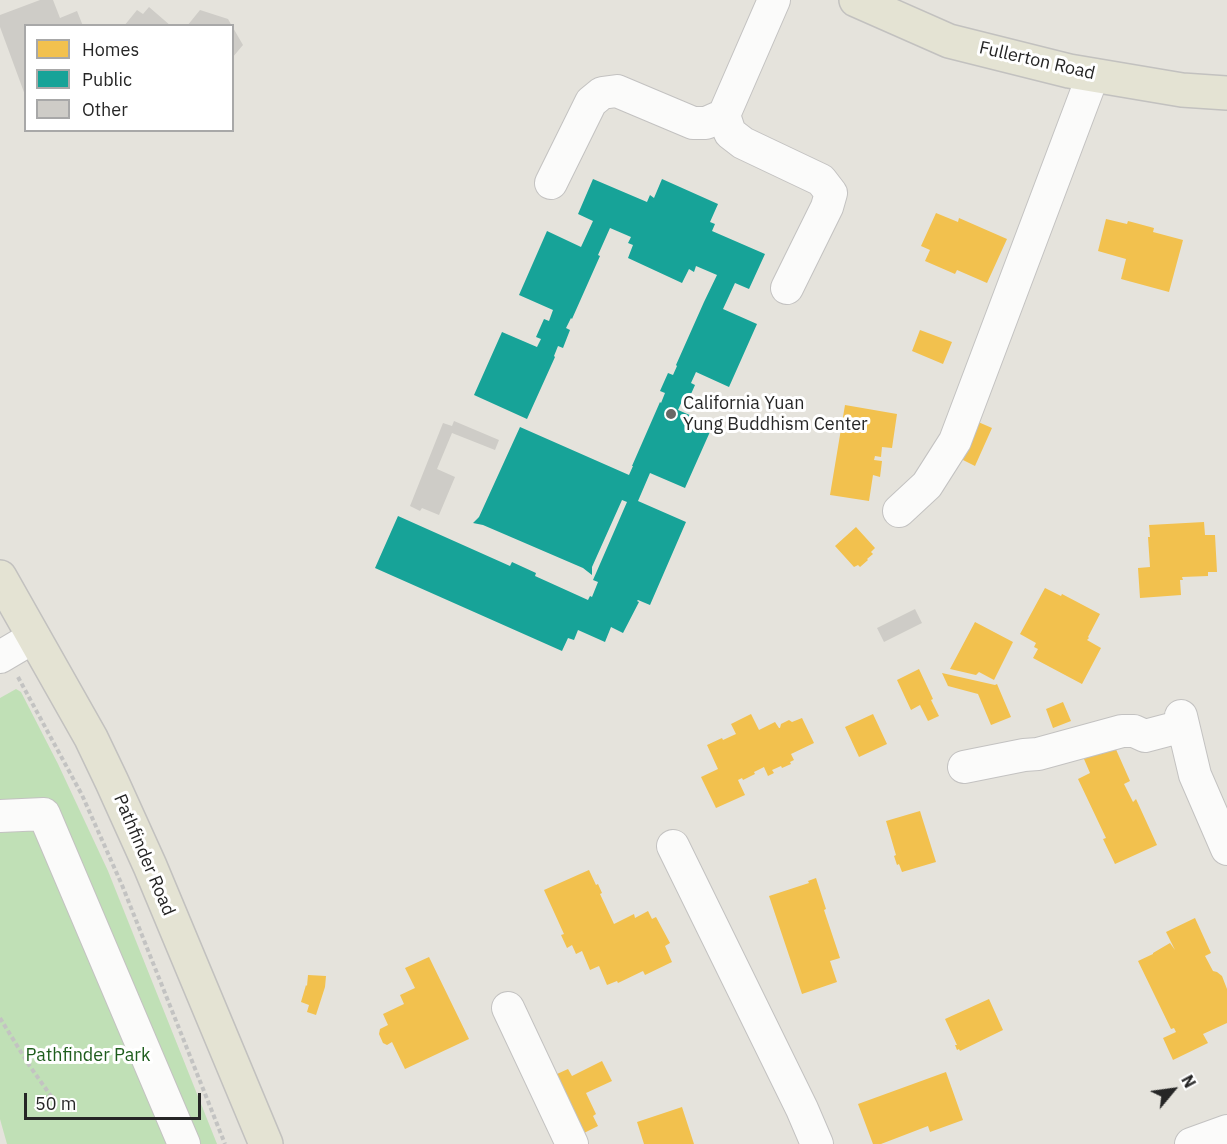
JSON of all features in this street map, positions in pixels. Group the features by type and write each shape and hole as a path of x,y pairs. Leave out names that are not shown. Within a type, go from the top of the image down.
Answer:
{"main road":[{"name":"Fullerton Road","path":"856,0 949,41 1069,71 1182,90 1227,93"},
{"name":"Pathfinder Road","path":"0,577 91,738 112,782 150,866 266,1144"}],"street":[{"path":"774,0 724,115 729,133 743,143 821,180 831,193 827,207 787,288"},
{"path":"899,511 927,485 955,441 1093,75"},
{"path":"551,183 591,102 603,93 617,91 693,123 706,123 724,115"},
{"path":"3,655 34,638"},
{"path":"964,767 1038,754 1122,731 1134,731 1146,736 1182,721 1195,775 1227,849"},
{"path":"0,816 44,814 184,1144"},
{"path":"674,846 818,1144"},
{"path":"508,1008 572,1144"},
{"path":"1191,1144 1227,1131"}],"path":[{"path":"3,655 32,700 82,795 122,885 225,1144"},
{"path":"0,1018 28,1065 58,1106"}],"green space":[{"name":"Pathfinder Park","path":"16,689 21,692 58,764 108,871 217,1144 7,1144 0,1119 0,698"}],"building: Homes":[{"path":"936,213 958,222 959,218 1007,239 987,283 957,270 955,274 925,261 930,250 921,246"},
{"path":"1106,219 1127,224 1128,221 1154,228 1153,232 1183,240 1169,292 1121,279 1126,259 1098,251"},
{"path":"920,330 952,342 943,364 912,351"},
{"path":"845,405 897,414 892,448 882,447 881,457 875,456 874,460 882,461 880,477 873,475 869,501 830,495"},
{"path":"976,421 992,428 975,466 959,458"},
{"path":"1204,522 1205,535 1215,535 1217,572 1208,572 1208,576 1182,577 1183,580 1180,580 1181,595 1140,598 1138,568 1150,567 1149,525"},
{"path":"856,527 875,548 871,552 873,554 860,567 858,565 854,567 835,546"},
{"path":"1045,588 1061,596 1062,594 1100,614 1087,640 1101,648 1082,684 1033,658 1038,649 1034,647 1036,643 1020,634"},
{"path":"975,622 1013,642 994,680 979,672 976,675 950,669"},
{"path":"919,669 939,716 928,721 920,705 911,710 897,680"},
{"path":"942,673 997,684 1011,717 991,725 978,694 948,686"},
{"path":"1063,702 1071,721 1053,728 1046,709"},
{"path":"751,714 759,730 775,722 780,728 781,724 789,720 792,722 802,718 814,743 791,754 794,760 790,762 791,764 772,770 774,773 768,776 764,767 743,780 742,778 738,780 745,795 716,808 701,777 718,769 707,745 736,734 731,724"},
{"path":"873,714 887,744 859,757 845,727"},
{"path":"1114,745 1130,781 1124,784 1133,802 1136,799 1157,845 1115,864 1103,839 1106,838 1078,779 1090,773 1084,759"},
{"path":"920,811 936,862 902,872 894,856 896,855 886,821"},
{"path":"589,870 596,885 598,884 602,893 600,894 614,924 634,914 635,918 648,911 652,919 656,917 670,943 665,946 672,962 645,975 643,971 618,983 617,981 607,985 599,966 590,970 582,951 576,954 572,945 567,948 561,935 564,934 544,890"},
{"path":"816,878 840,958 830,961 837,982 802,994 769,896 809,883 808,881"},
{"path":"1195,918 1211,953 1205,956 1213,971 1222,976 1227,989 1227,1023 1203,1034 1208,1043 1173,1060 1163,1038 1176,1032 1174,1028 1171,1029 1138,961 1170,943 1175,950 1166,932"},
{"path":"429,957 469,1039 405,1069 392,1042 387,1045 383,1043 379,1034 380,1029 388,1025 383,1014 404,1004 400,995 415,988 405,968"},
{"path":"308,975 326,976 316,1015 307,1012 309,1005 301,1002"},
{"path":"989,999 1003,1030 960,1051 957,1050 955,1045 957,1045 945,1019"},
{"path":"602,1061 612,1081 586,1093 596,1114 593,1116 598,1126 584,1133 559,1083 561,1082 557,1074 568,1069 572,1076"},
{"path":"946,1072 963,1120 930,1132 928,1126 881,1144 873,1144 858,1104"},
{"path":"682,1107 694,1144 644,1144 637,1122"}],"building: Public":[{"name":"California Yuan Yung Buddhism Center","path":"593,179 647,202 650,195 654,198 662,179 718,204 710,222 715,224 712,231 765,254 749,289 735,283 723,309 757,324 729,387 696,372 691,383 695,385 687,403 682,401 678,410 713,425 685,488 650,473 638,501 686,522 650,605 637,601 639,602 623,633 611,627 605,642 578,630 574,640 568,638 562,651 375,568 398,516 510,566 512,562 536,573 535,576 588,600 590,596 592,597 598,582 593,580 627,502 622,500 592,567 592,575 583,568 483,525 473,523 479,517 520,427 629,475 665,393 660,391 668,373 673,375 717,275 696,266 694,272 689,269 682,283 628,258 633,245 628,243 631,237 610,228 598,255 600,256 566,328 570,330 563,348 558,346 527,419 474,395 502,332 537,347 541,339 536,337 544,319 549,321 553,310 519,295 547,231 581,247 593,221 578,214"}],"building: Other":[{"path":"40,0 53,0 60,18 77,11 82,24 24,24 24,92 0,27 0,15"},
{"path":"149,7 169,24 126,24 137,10 143,14"},
{"path":"200,10 228,19 231,24 189,24"},
{"path":"234,29 243,45 234,56"},
{"path":"454,421 499,440 495,450 452,433 437,469 455,477 439,515 422,508 420,511 410,506 443,423 452,426"},
{"path":"915,609 922,623 884,642 877,628"}],"place":[{"name":"California Yuan Yung Buddhism Center","path":"671,414"}]}
